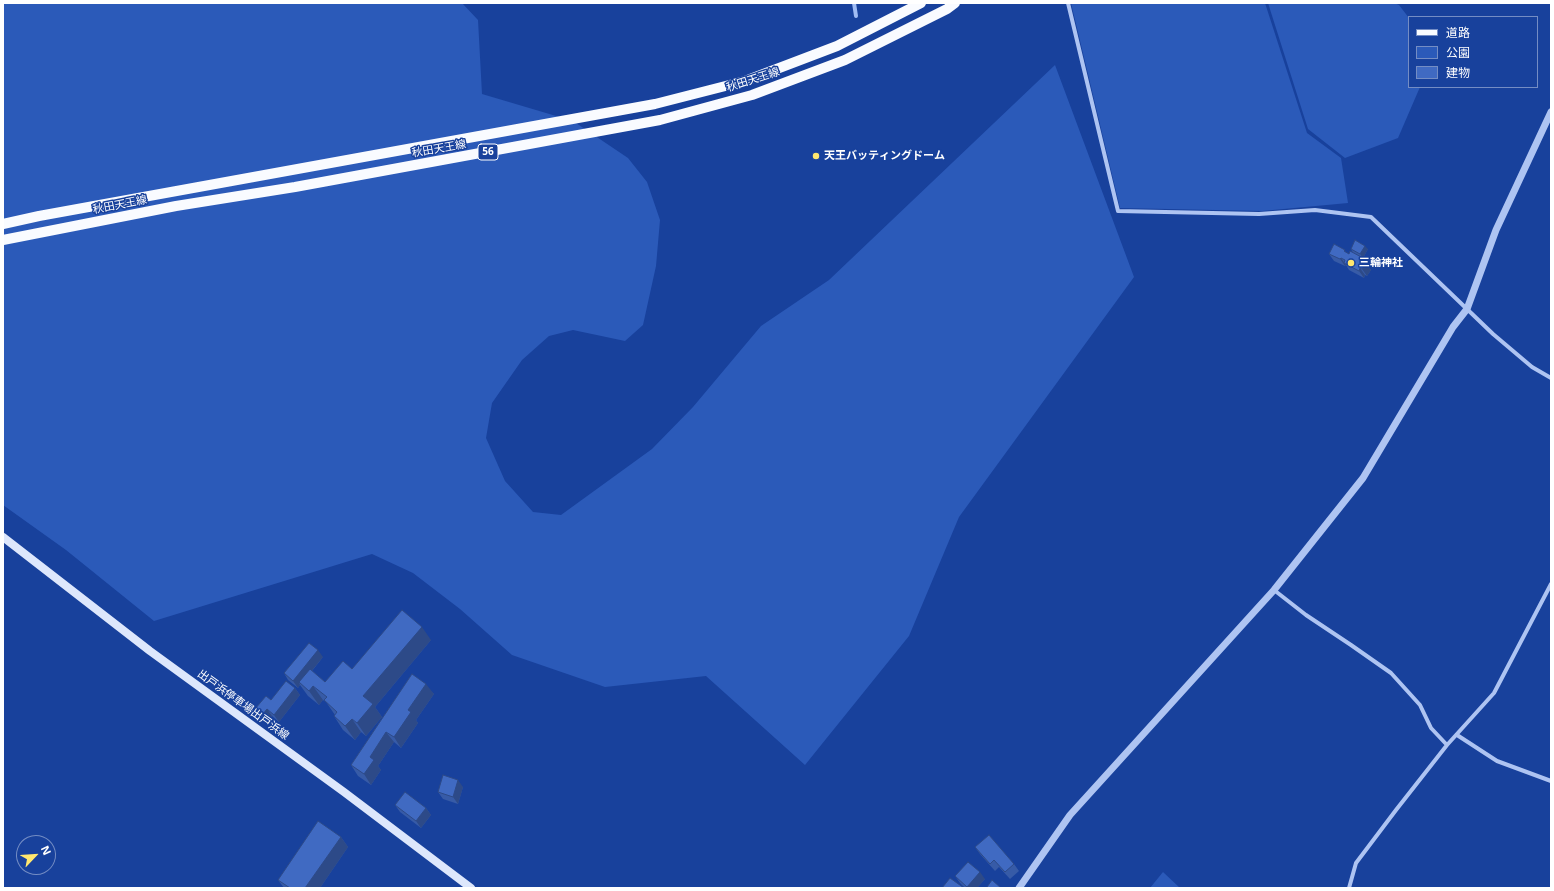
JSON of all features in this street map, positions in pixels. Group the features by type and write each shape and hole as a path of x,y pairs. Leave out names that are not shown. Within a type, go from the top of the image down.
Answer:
{"main road":[{"name":"秋田天王線","path":"3,224 39,216 655,104 745,81 830,49 921,3"},
{"name":"秋田天王線","path":"3,240 176,206 311,184 660,120 752,95 845,60 947,9 955,3"},
{"name":"出戸浜停車場出戸浜線","path":"3,537 150,651 344,792 471,888"}],"street":[{"path":"1068,3 1118,211 1259,214 1315,210 1371,217 1466,309 1532,367 1551,378"},
{"path":"1019,888 1070,815 1274,590 1363,478 1453,327 1466,309 1496,230 1548,125 1551,112"},
{"path":"1349,888 1356,863 1447,745 1494,693 1551,584"},
{"path":"1274,590 1306,615 1391,673 1420,705 1431,728 1447,745"},
{"path":"1457,735 1498,761 1551,781"}],"green space":[{"path":"3,3 462,3 478,20 482,94 573,121 628,158 647,182 660,220 656,266 643,325 625,341 573,330 549,336 522,360 492,403 486,438 505,481 533,512 561,515 652,449 693,407 761,326 829,280 1055,65 1134,277 959,517 909,636 805,765 706,676 605,687 512,655 460,609 413,573 372,554 154,621 66,550 3,505"},
{"path":"1071,3 1265,3 1307,133 1341,158 1348,203 1262,211 1120,208"},
{"path":"1268,3 1394,3 1399,5 1408,17 1408,88 1420,88 1398,138 1345,158 1308,129"},
{"path":"1163,872 1180,888 1150,888"}],"building":[{"path":"1355,240 1365,246 1360,254 1351,249"},
{"path":"1334,244 1349,254 1350,251 1365,259 1364,262 1366,263 1362,269 1360,268 1359,271 1344,263 1345,260 1329,254"},
{"path":"402,610 422,627 363,696 373,704 357,723 352,719 345,726 334,716 337,712 324,700 327,697 313,686 309,691 299,682 310,669 325,682 343,661 352,669"},
{"path":"309,643 318,650 293,681 284,673"},
{"path":"412,674 426,684 408,710 411,712 394,737 386,732 370,757 374,760 364,774 351,765"},
{"path":"286,681 295,688 274,715 267,709 262,715 255,709 266,696 271,700"},
{"path":"443,775 458,780 453,797 438,792"},
{"path":"405,792 426,808 416,821 395,805"},
{"path":"318,821 341,837 305,888 290,888 278,880"},
{"path":"989,835 1014,864 1005,872 994,860 990,864 975,847"},
{"path":"968,862 980,872 967,887 955,876"},
{"path":"950,878 964,888 942,888"},
{"path":"992,880 1001,888 987,887"}],"waterway":[{"path":"854,3 856,16"}],"place":[{"name":"天王バッティングドーム","path":"816,156"},
{"name":"三輪神社","path":"1351,263"}]}
